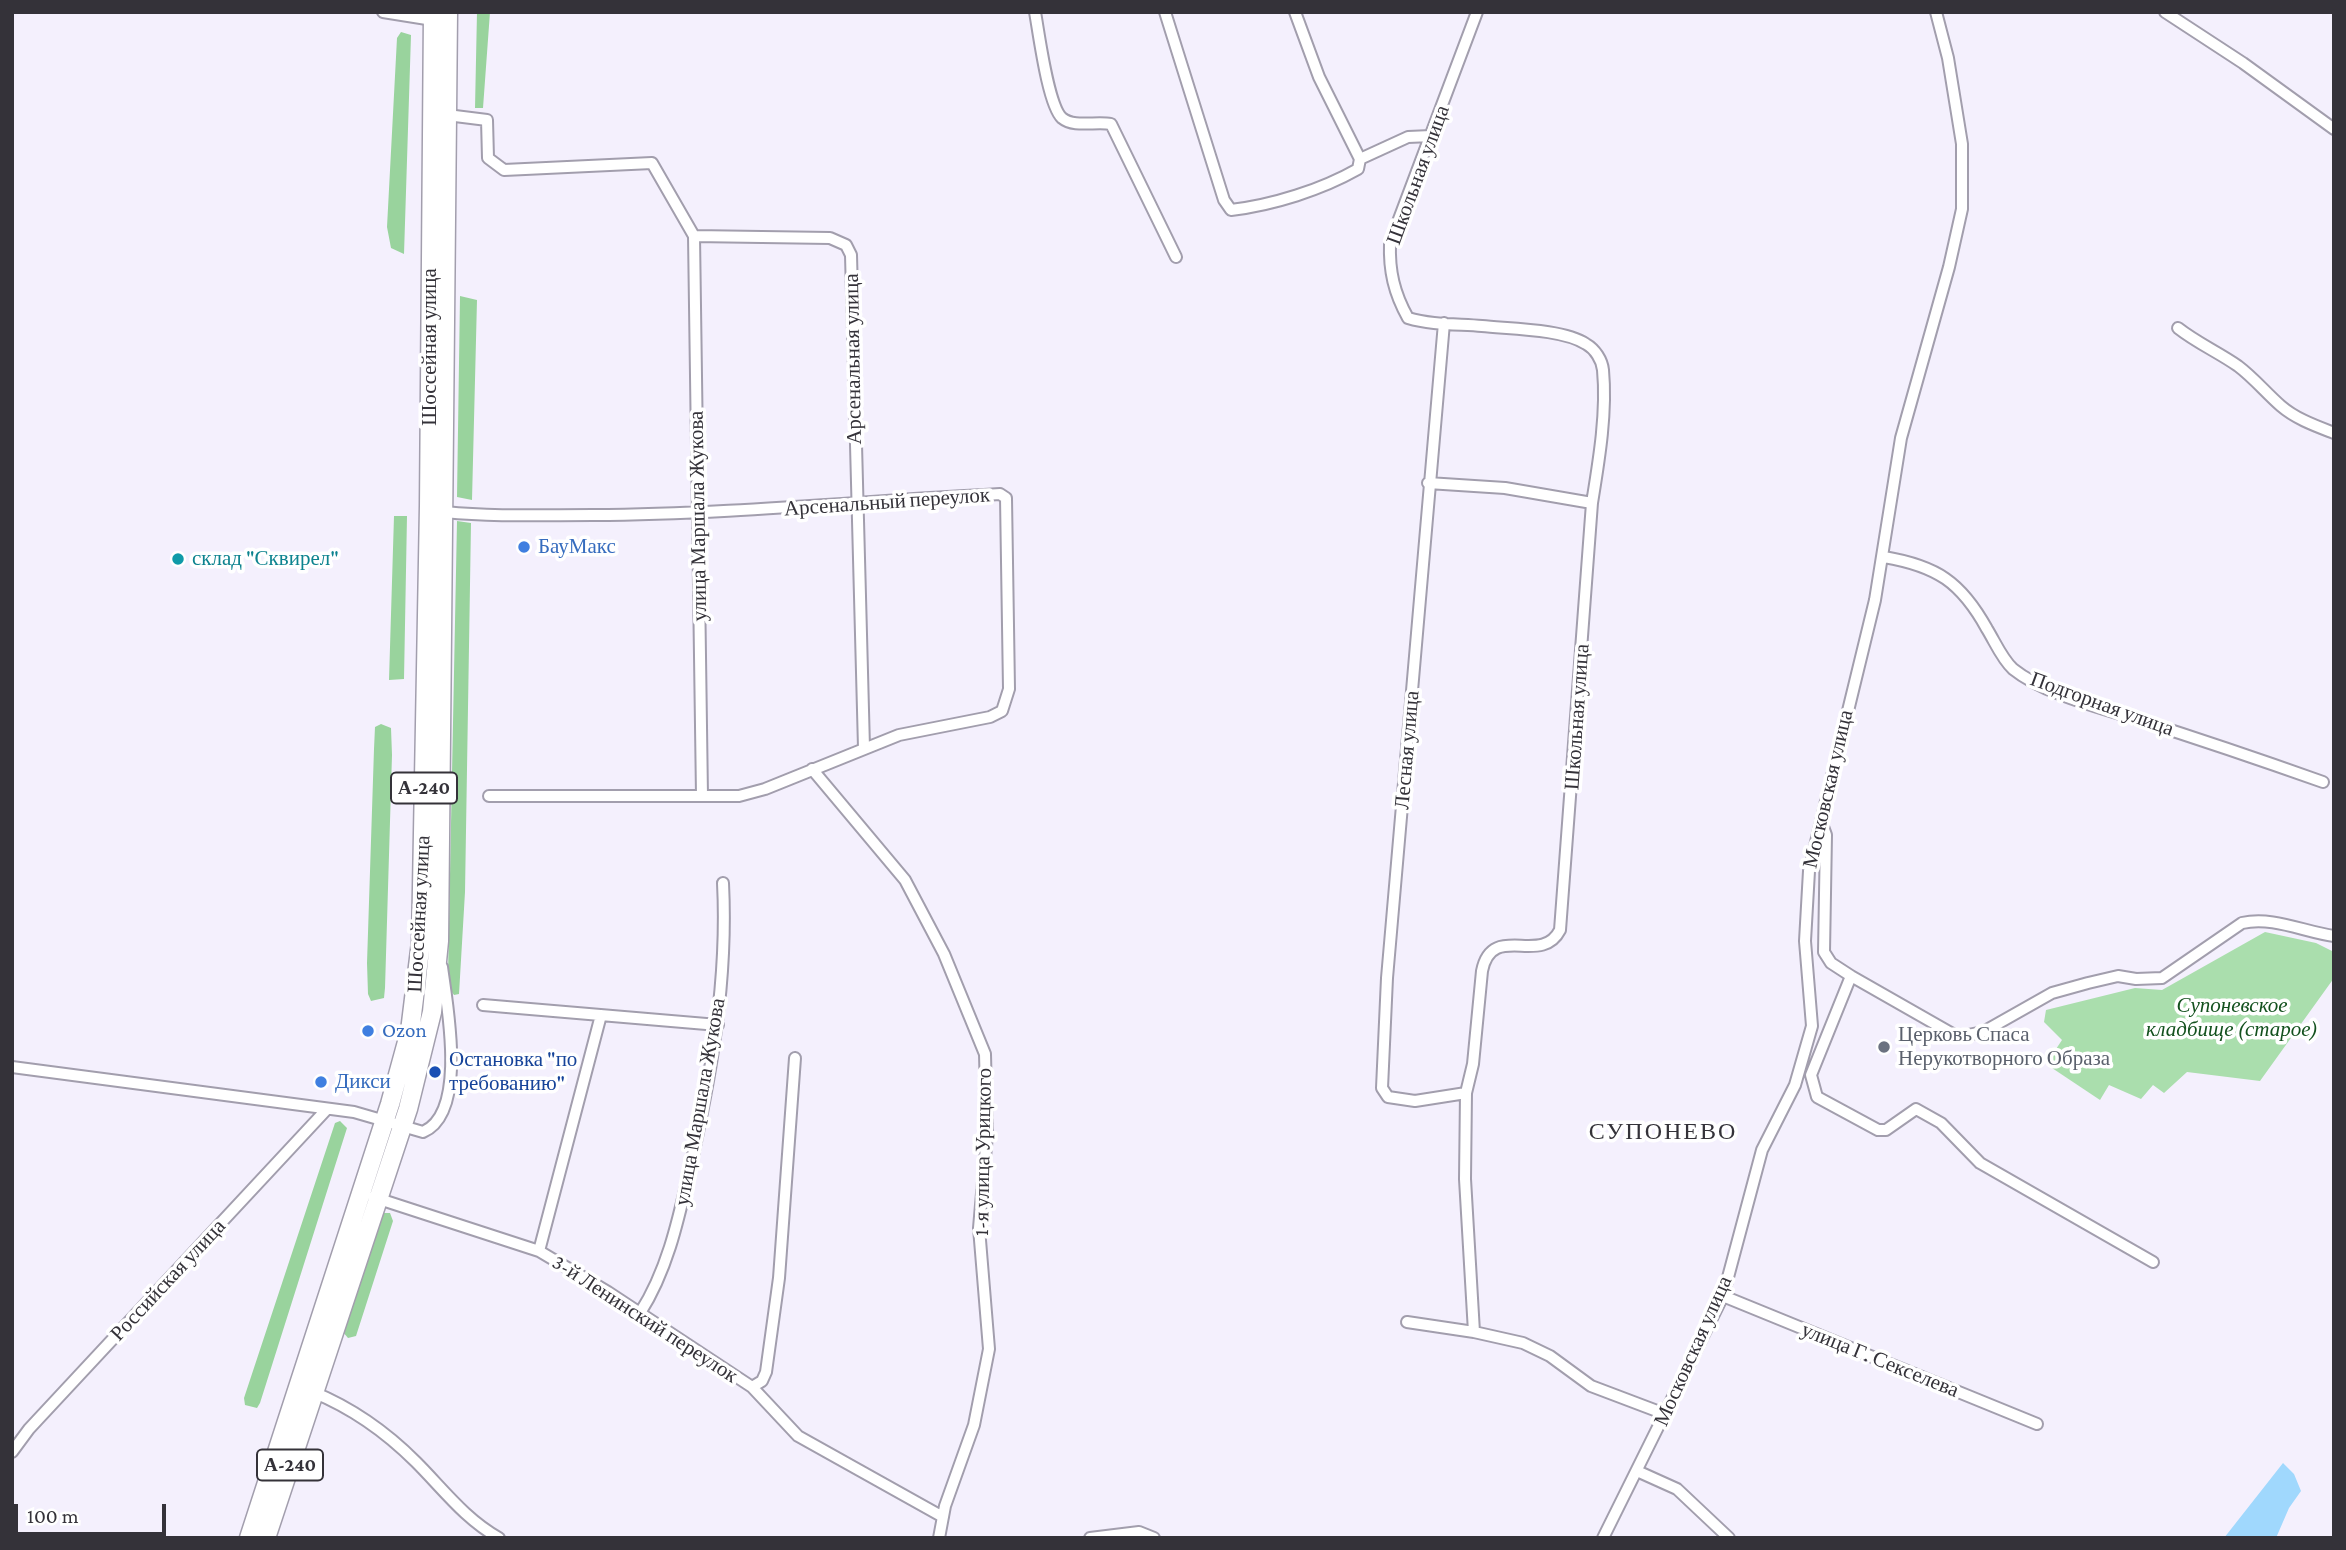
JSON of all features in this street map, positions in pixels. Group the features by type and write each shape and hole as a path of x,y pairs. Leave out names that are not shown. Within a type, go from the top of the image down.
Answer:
{"main road":[{"name":"Шоссейная улица","path":"249,1538 360,1193 393,1124 427,1039 439,942 444,512 447,115 438,15"},
{"name":"Шоссейная улица","path":"313,1392 377,1199 410,1031 421,942 438,15"},
{"name":"А-240","path":"266,1538 313,1392"}],"street":[{"path":"383,12 438,15"},
{"path":"1035,12 1052,101 1063,118 1075,124 1111,124 1177,257"},
{"path":"1166,12 1224,200 1231,210 1283,198 1340,179 1358,169 1360,159 1319,77 1295,12"},
{"name":"Школьная улица","path":"1474,1332 1465,1179 1466,1093 1473,1064 1484,961 1497,947 1509,944 1542,947 1554,942 1560,930 1592,503 1600,457 1603,368 1597,353 1586,343 1564,336 1426,323 1408,317 1397,299 1389,269 1390,243 1477,12"},
{"name":"Московская улица","path":"1603,1538 1723,1296 1762,1150 1795,1085 1812,1026 1805,932 1809,871 1884,557 1890,498 1902,438 1962,209 1962,145 1948,58 1936,12"},
{"path":"2165,12 2334,128"},
{"path":"447,115 486,120 488,158 504,170 652,163 694,236"},
{"path":"1360,159 1408,137 1431,135"},
{"name":"Арсенальная улица","path":"694,236 830,237 846,245 851,255 864,748"},
{"name":"улица Маршала Жукова","path":"694,236 702,796"},
{"name":"Лесная улица","path":"1444,323 1387,978 1382,1088 1388,1097 1415,1101 1466,1093"},
{"path":"2178,328 2198,344 2234,363 2260,383 2281,406 2309,424 2334,433"},
{"path":"1428,483 1505,488 1592,503"},
{"name":"Арсенальный переулок","path":"444,512 508,516 697,514 856,501 1000,494 1006,498 1009,689 1002,711 990,717 899,735 765,789 739,796 489,796"},
{"name":"Подгорная улица","path":"1884,557 1914,562 1937,572 1960,588 2002,656 2012,668 2027,678 2079,700 2323,782"},
{"name":"1-я улица Урицкого","path":"812,769 905,880 944,954 985,1054 987,1135 979,1228 989,1349 974,1426 943,1517 939,1538"},
{"path":"1822,824 1826,835 1824,952 1831,963 1958,1037 1983,1031 2052,993 2118,976 2162,978 2242,923 2268,922 2334,936"},
{"name":"улица Маршала Жукова","path":"640,1313 654,1288 676,1231 698,1132 718,1025 724,953 723,883"},
{"path":"12,1068 327,1109 423,1132 433,1127 441,1112 452,1068 453,1047 439,942"},
{"path":"1851,976 1813,1067 1811,1082 1817,1097 1878,1130 1886,1130 1916,1109 1941,1124 1980,1163 2153,1262"},
{"path":"483,1005 718,1025"},
{"path":"539,1251 601,1015"},
{"name":"3-й Ленинский переулок","path":"360,1193 539,1251 752,1387 762,1381 766,1372 779,1278 795,1058"},
{"name":"Российская улица","path":"12,1452 29,1429 327,1109"},
{"name":"улица Г. Секселева","path":"1723,1296 2037,1424"},
{"path":"1407,1322 1523,1343 1550,1356 1591,1386 1665,1414"},
{"path":"752,1387 805,1441 943,1517"},
{"path":"313,1392 336,1402 388,1436 470,1518 499,1538"},
{"path":"1637,1471 1677,1489 1729,1538"},
{"path":"1090,1538 1139,1532 1154,1538"}],"green space":[{"path":"477,12 490,12 483,108 475,108"},
{"path":"401,32 411,35 404,254 391,248 387,227 397,38"},
{"path":"460,296 477,300 472,500 457,497"},
{"path":"394,516 407,516 404,679 389,680"},
{"path":"457,521 471,523 465,892 459,994 454,995 449,988 448,975"},
{"path":"381,724 391,728 392,755 385,988 384,998 371,1001 368,994 367,963 374,749 375,727"},
{"name":"Супоневское кладбище (старое)","path":"2265,932 2316,943 2334,952 2334,978 2260,1081 2187,1072 2164,1093 2153,1085 2141,1099 2109,1085 2100,1100 2046,1064 2062,1040 2044,1022 2046,1010 2135,988 2162,990"},
{"path":"340,1121 347,1128 260,1403 257,1408 245,1405 244,1398 335,1123"},
{"path":"380,1213 390,1213 393,1221 356,1336 348,1338 343,1332"}],"water":[{"path":"2283,1463 2294,1474 2301,1491 2289,1508 2276,1538 2224,1538"}],"place":[{"name":"БауМакс","path":"524,547"},
{"name":"склад \"Сквирел\"","path":"178,559"},
{"name":"Ozon","path":"368,1031"},
{"name":"Церковь Спаса Нерукотворного Образа","path":"1884,1047"},
{"name":"Остановка \"по требованию\"","path":"435,1072"},
{"name":"Дикси","path":"321,1082"}],"district":[{"name":"СУПОНЕВО","path":"1663,1132"}]}
